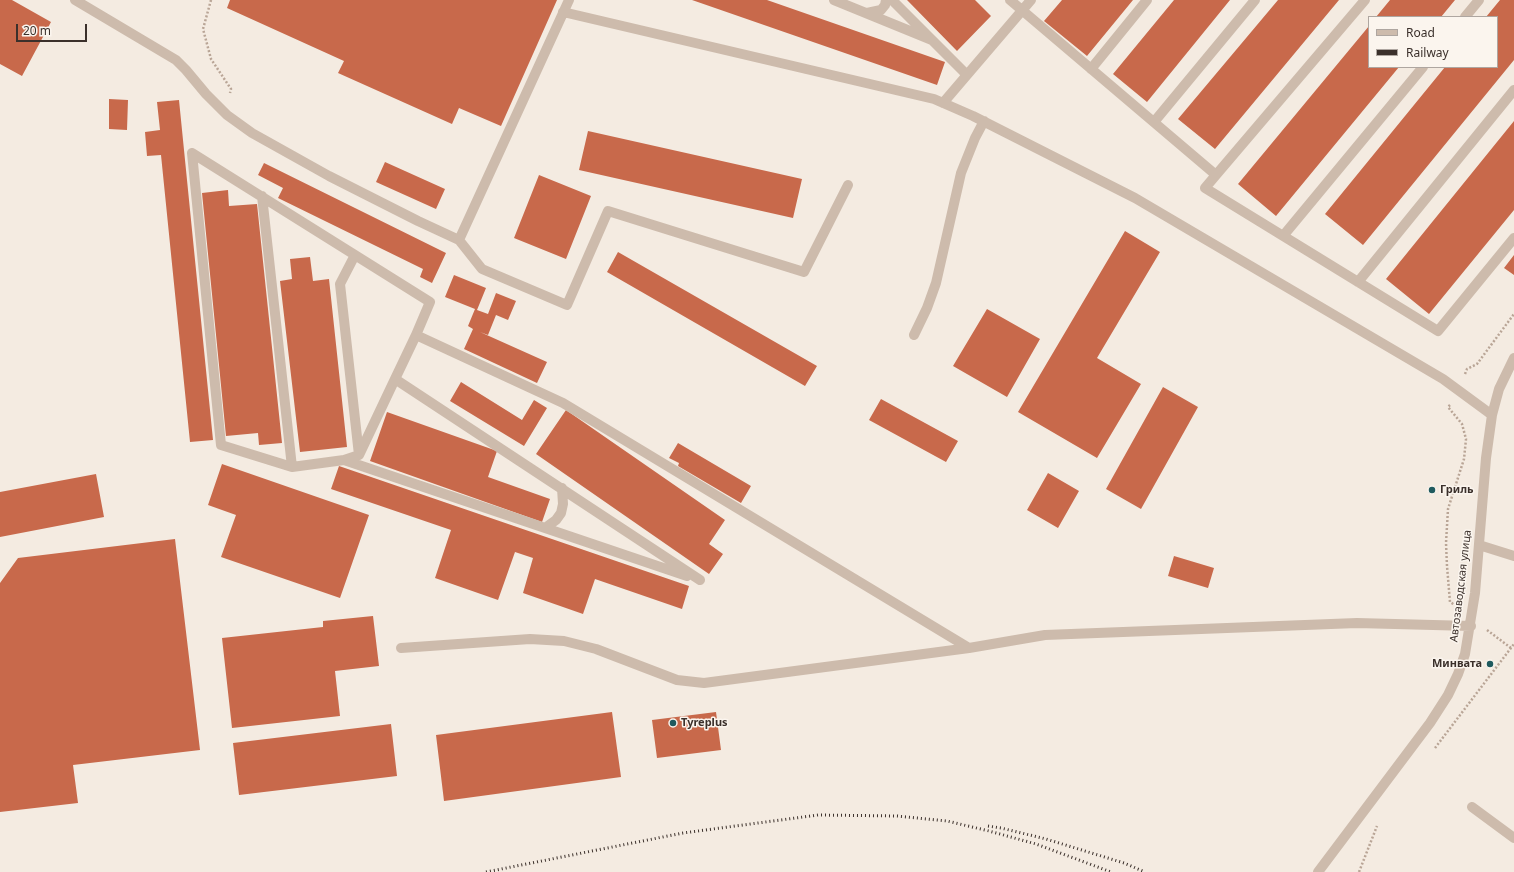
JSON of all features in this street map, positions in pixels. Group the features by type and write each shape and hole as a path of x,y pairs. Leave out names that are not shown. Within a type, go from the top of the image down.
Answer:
{"street":[{"path":"75,0 176,60 226,115 252,133 329,176 418,222 460,240 482,269 567,305 608,211 804,272 848,185"},
{"path":"460,240 569,0"},
{"path":"834,0 932,40"},
{"path":"866,13 881,10 885,5 886,0"},
{"path":"892,0 967,75"},
{"path":"1010,0 1216,175"},
{"path":"943,103 1031,0"},
{"path":"1091,69 1147,0"},
{"path":"1154,122 1255,0"},
{"path":"1365,0 1205,188 1438,331 1514,238"},
{"path":"1466,16 1479,0"},
{"path":"563,12 943,103 984,121 1135,198 1443,379 1492,415"},
{"path":"1283,236 1422,68"},
{"path":"1358,282 1514,90"},
{"path":"914,335 927,308 936,282 961,173 975,138 984,121"},
{"path":"192,153 355,255 430,302 359,455 344,460 292,467 221,445 192,153"},
{"path":"262,196 292,467"},
{"path":"355,255 340,284 359,455"},
{"path":"416,335 563,403 969,648"},
{"name":"Автозаводская улица","path":"1318,872 1430,723 1448,695 1458,674 1465,654 1471,626 1486,458 1492,415 1499,389 1514,358"},
{"path":"344,460 700,580 395,379"},
{"path":"545,528 556,520 561,513 563,504 562,488"},
{"path":"1479,545 1514,556"},
{"path":"401,648 530,639 564,641 596,649 677,680 704,683 969,648 1052,634 1357,623 1471,626"},
{"path":"1472,807 1514,838"}],"path":[{"path":"211,0 203,29 211,59 230,89 226,115"},
{"path":"1450,602 1446,544 1448,509 1464,459 1466,439 1462,424 1448,407 1467,369 1477,364 1514,314"},
{"path":"1431,753 1514,644"},
{"path":"1360,872 1375,828 1380,821"}],"building":[{"path":"0,0 12,0 51,22 22,76 0,64"},
{"path":"230,0 557,0 501,126 459,108 452,124 338,73 344,61 227,8"},
{"path":"692,0 767,0 945,62 937,85"},
{"path":"907,0 975,0 991,16 957,51"},
{"path":"1062,0 1133,0 1087,56 1044,21"},
{"path":"1174,0 1230,0 1147,102 1113,74"},
{"path":"1278,0 1339,0 1215,149 1178,119"},
{"path":"1390,0 1455,0 1442,16 1377,16"},
{"path":"1500,0 1514,0 1514,60 1363,245 1325,214 1444,68 1498,68 1498,16 1487,16"},
{"path":"1368,27 1368,68 1398,68 1276,216 1238,184"},
{"path":"109,99 128,100 127,130 109,129"},
{"path":"179,100 213,440 190,442 161,155 147,156 145,132 160,130 157,102"},
{"path":"1514,121 1514,210 1429,314 1386,279"},
{"path":"588,131 802,179 793,218 579,170"},
{"path":"385,162 445,189 436,209 376,182"},
{"path":"264,163 446,253 432,283 420,277 423,269 278,198 283,188 258,175"},
{"path":"539,175 591,196 566,259 514,238"},
{"path":"228,190 229,206 257,204 282,443 259,445 258,433 226,436 202,193"},
{"path":"1125,231 1160,252 1097,358 1141,384 1097,458 1018,412"},
{"path":"618,252 817,366 805,386 607,272"},
{"path":"1514,255 1514,275 1504,268"},
{"path":"310,257 313,281 329,279 347,447 300,452 280,281 292,279 290,259"},
{"path":"454,275 486,288 477,310 488,314 496,293 516,301 508,320 496,315 488,335 480,332 547,362 537,383 464,349 473,329 468,326 475,309 445,297"},
{"path":"987,309 1040,339 1007,397 953,366"},
{"path":"461,382 522,420 534,400 547,408 524,446 450,401"},
{"path":"1163,387 1198,407 1141,509 1106,489"},
{"path":"881,399 958,441 946,462 869,420"},
{"path":"566,410 725,520 709,544 723,554 709,574 536,454"},
{"path":"387,412 497,451 488,477 550,499 542,522 370,461"},
{"path":"678,443 751,486 741,503 678,466 679,463 669,458"},
{"path":"222,464 369,515 340,598 221,557 236,515 208,505"},
{"path":"339,466 689,586 682,609 595,579 583,614 523,593 533,558 515,552 498,600 435,578 451,530 331,489"},
{"path":"1048,473 1079,491 1058,528 1027,510"},
{"path":"96,474 104,517 0,537 0,492"},
{"path":"175,539 200,750 73,765 78,803 0,812 0,583 18,558"},
{"path":"1174,556 1214,568 1208,588 1168,576"},
{"path":"373,616 379,666 335,671 340,716 232,728 222,638 323,627 323,621"},
{"path":"612,712 621,777 444,801 436,735"},
{"path":"716,712 721,750 657,758 652,720"},
{"path":"391,724 397,776 239,795 233,743"}],"railway":[{"path":"486,872 683,833 818,815 897,816 947,821 1036,844 1111,872"},
{"path":"988,826 1046,839 1124,863 1145,872"}],"place":[{"name":"Гриль","path":"1432,490"},
{"name":"Минвата","path":"1490,664"},
{"name":"Tyreplus","path":"673,723"}]}
